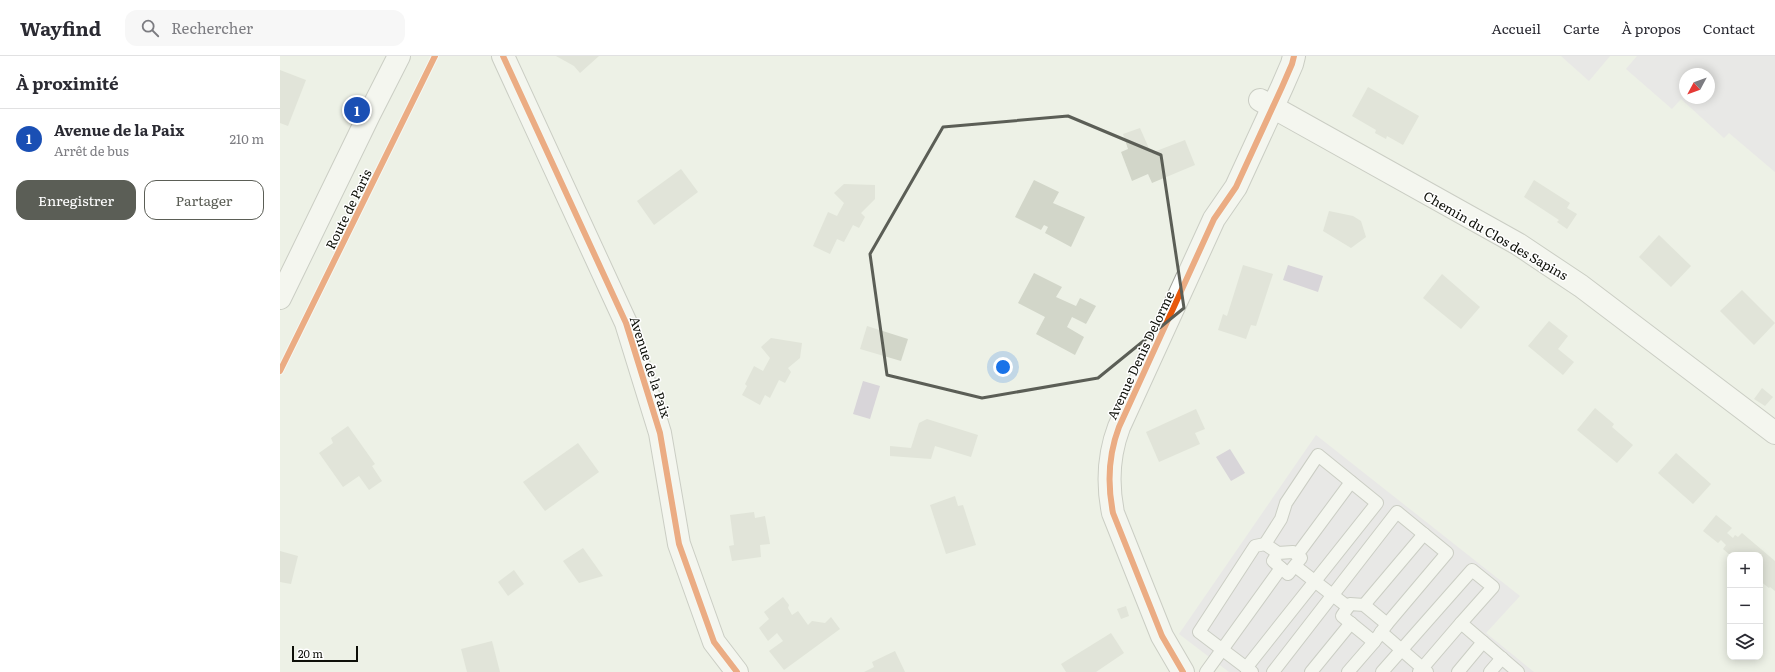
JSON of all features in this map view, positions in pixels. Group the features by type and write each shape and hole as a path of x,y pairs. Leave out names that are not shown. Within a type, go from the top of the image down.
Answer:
{"street":[{"name":"Route de Paris","path":"280,298 399,56"},
{"name":"Avenue de la Paix","path":"503,56 626,323 660,434 679,544 714,642 737,672"},
{"name":"Avenue Denis Delorme","path":"1266,104 1280,56"},
{"name":"Avenue Denis Delorme","path":"1184,672 1162,636 1113,513 1109,493 1110,456 1119,427 1214,219 1224,181 1266,104 1292,64 1294,56"},
{"name":"Chemin du Clos des Sapins","path":"1266,104 1518,244 1581,286 1775,434"}],"lane":[{"path":"1265,544 1281,519 1286,503 1318,455 1376,503 1314,582 1249,670 1199,632 1255,546 1265,544 1278,553 1293,552 1296,561 1314,582 1348,608"},
{"path":"1278,553 1273,561 1288,574 1351,482"},
{"path":"1273,672 1397,512 1447,553 1348,672"},
{"path":"1364,605 1424,534"},
{"path":"1206,672 1281,568"},
{"path":"1364,605 1381,633 1402,650 1423,671 1461,623 1493,587 1472,570 1402,650 1382,672"},
{"path":"1364,605 1350,604 1342,616 1351,623 1381,633"},
{"path":"1312,672 1351,623"},
{"path":"1461,623 1518,672"},
{"path":"1458,672 1483,642"},
{"path":"1490,672 1502,658"}],"highlighted area":[{"path":"1068,116 1161,155 1184,308 1098,378 982,398 887,375 870,254 943,127"}],"shaded area":[{"path":"1561,56 1610,56 1589,81"},
{"path":"1637,56 1775,56 1775,172 1729,133 1724,138 1687,104 1715,104 1715,68 1679,68 1679,101 1672,109 1626,69"},
{"path":"1288,265 1323,276 1318,292 1283,280"},
{"path":"863,381 880,386 870,419 853,414"},
{"path":"1316,435 1520,596 1486,633 1534,672 1229,672 1179,634"},
{"path":"1230,449 1245,473 1231,481 1216,457"}],"building":[{"path":"556,56 599,56 580,73 574,66"},
{"path":"280,70 306,80 288,126 280,123"},
{"path":"1368,87 1419,116 1403,145 1387,136 1386,139 1375,133 1376,130 1352,116"},
{"path":"1140,128 1151,153 1185,140 1195,165 1152,183 1148,174 1132,181 1121,152 1128,149 1123,134"},
{"path":"681,169 698,192 654,225 637,201"},
{"path":"1034,180 1059,192 1053,203 1085,217 1071,247 1045,233 1048,227 1044,225 1041,230 1015,217"},
{"path":"1534,180 1570,203 1567,208 1577,214 1567,229 1557,222 1559,220 1524,197"},
{"path":"844,184 875,185 875,199 861,213 865,217 859,228 853,225 844,242 837,239 830,254 813,246 828,212 837,216 844,203 834,193"},
{"path":"1329,211 1353,216 1361,221 1366,237 1351,248 1323,231"},
{"path":"1659,235 1691,266 1671,287 1639,257"},
{"path":"1243,265 1273,274 1256,326 1251,325 1246,339 1218,330 1223,314 1227,316"},
{"path":"1034,273 1062,287 1056,297 1076,306 1080,298 1096,306 1086,324 1072,317 1067,327 1084,337 1075,355 1036,334 1045,317 1018,303"},
{"path":"1442,274 1480,307 1461,329 1423,298"},
{"path":"1742,290 1775,323 1754,345 1720,311"},
{"path":"1549,321 1568,336 1558,349 1574,362 1563,375 1528,346"},
{"path":"867,326 908,339 901,361 860,349"},
{"path":"771,338 802,343 800,358 788,368 791,372 785,383 779,380 770,398 765,395 760,405 742,395 747,386 745,384 754,366 763,371 770,358 761,347"},
{"path":"1762,388 1773,397 1765,406 1754,399"},
{"path":"1595,408 1614,424 1612,427 1633,445 1617,463 1577,430"},
{"path":"1196,409 1205,429 1195,433 1200,444 1159,462 1146,432"},
{"path":"927,419 978,435 971,457 935,446 931,459 890,456 890,446 911,448 919,423"},
{"path":"348,426 375,464 372,466 382,481 369,490 359,476 343,487 319,453 333,443 331,438"},
{"path":"578,443 599,472 545,511 523,482"},
{"path":"1676,453 1711,484 1693,504 1658,473"},
{"path":"955,496 958,506 963,505 976,545 946,554 930,505"},
{"path":"754,512 755,518 765,516 770,544 760,545 761,557 732,561 729,546 734,545 730,515"},
{"path":"1716,515 1732,528 1727,533 1733,538 1735,535 1738,537 1742,533 1775,561 1775,591 1763,583 1763,552 1727,552 1723,549 1726,545 1721,540 1718,543 1703,531"},
{"path":"583,548 603,576 579,583 563,561"},
{"path":"280,551 298,556 291,584 280,582"},
{"path":"514,570 524,584 508,596 498,582"},
{"path":"783,597 789,605 788,608 792,615 798,611 808,625 812,621 825,623 831,617 840,629 784,670 769,651 783,641 777,633 768,641 759,628 769,619 764,612"},
{"path":"1126,606 1129,616 1121,619 1117,609"},
{"path":"1111,633 1124,653 1096,672 1066,672 1061,664"},
{"path":"492,641 500,672 467,672 461,649"},
{"path":"895,651 905,672 864,672 874,667 872,662"}],"cycle path":[{"path":"280,371 435,56"},
{"path":"503,56 626,323 660,433 679,544 714,642 737,672"},
{"path":"1183,672 1162,636 1113,513 1109,480 1111,459 1115,438 1119,427 1214,219 1236,187 1282,87 1294,56"}],"place":[{"name":"Avenue de la Paix","path":"357,110"}]}
